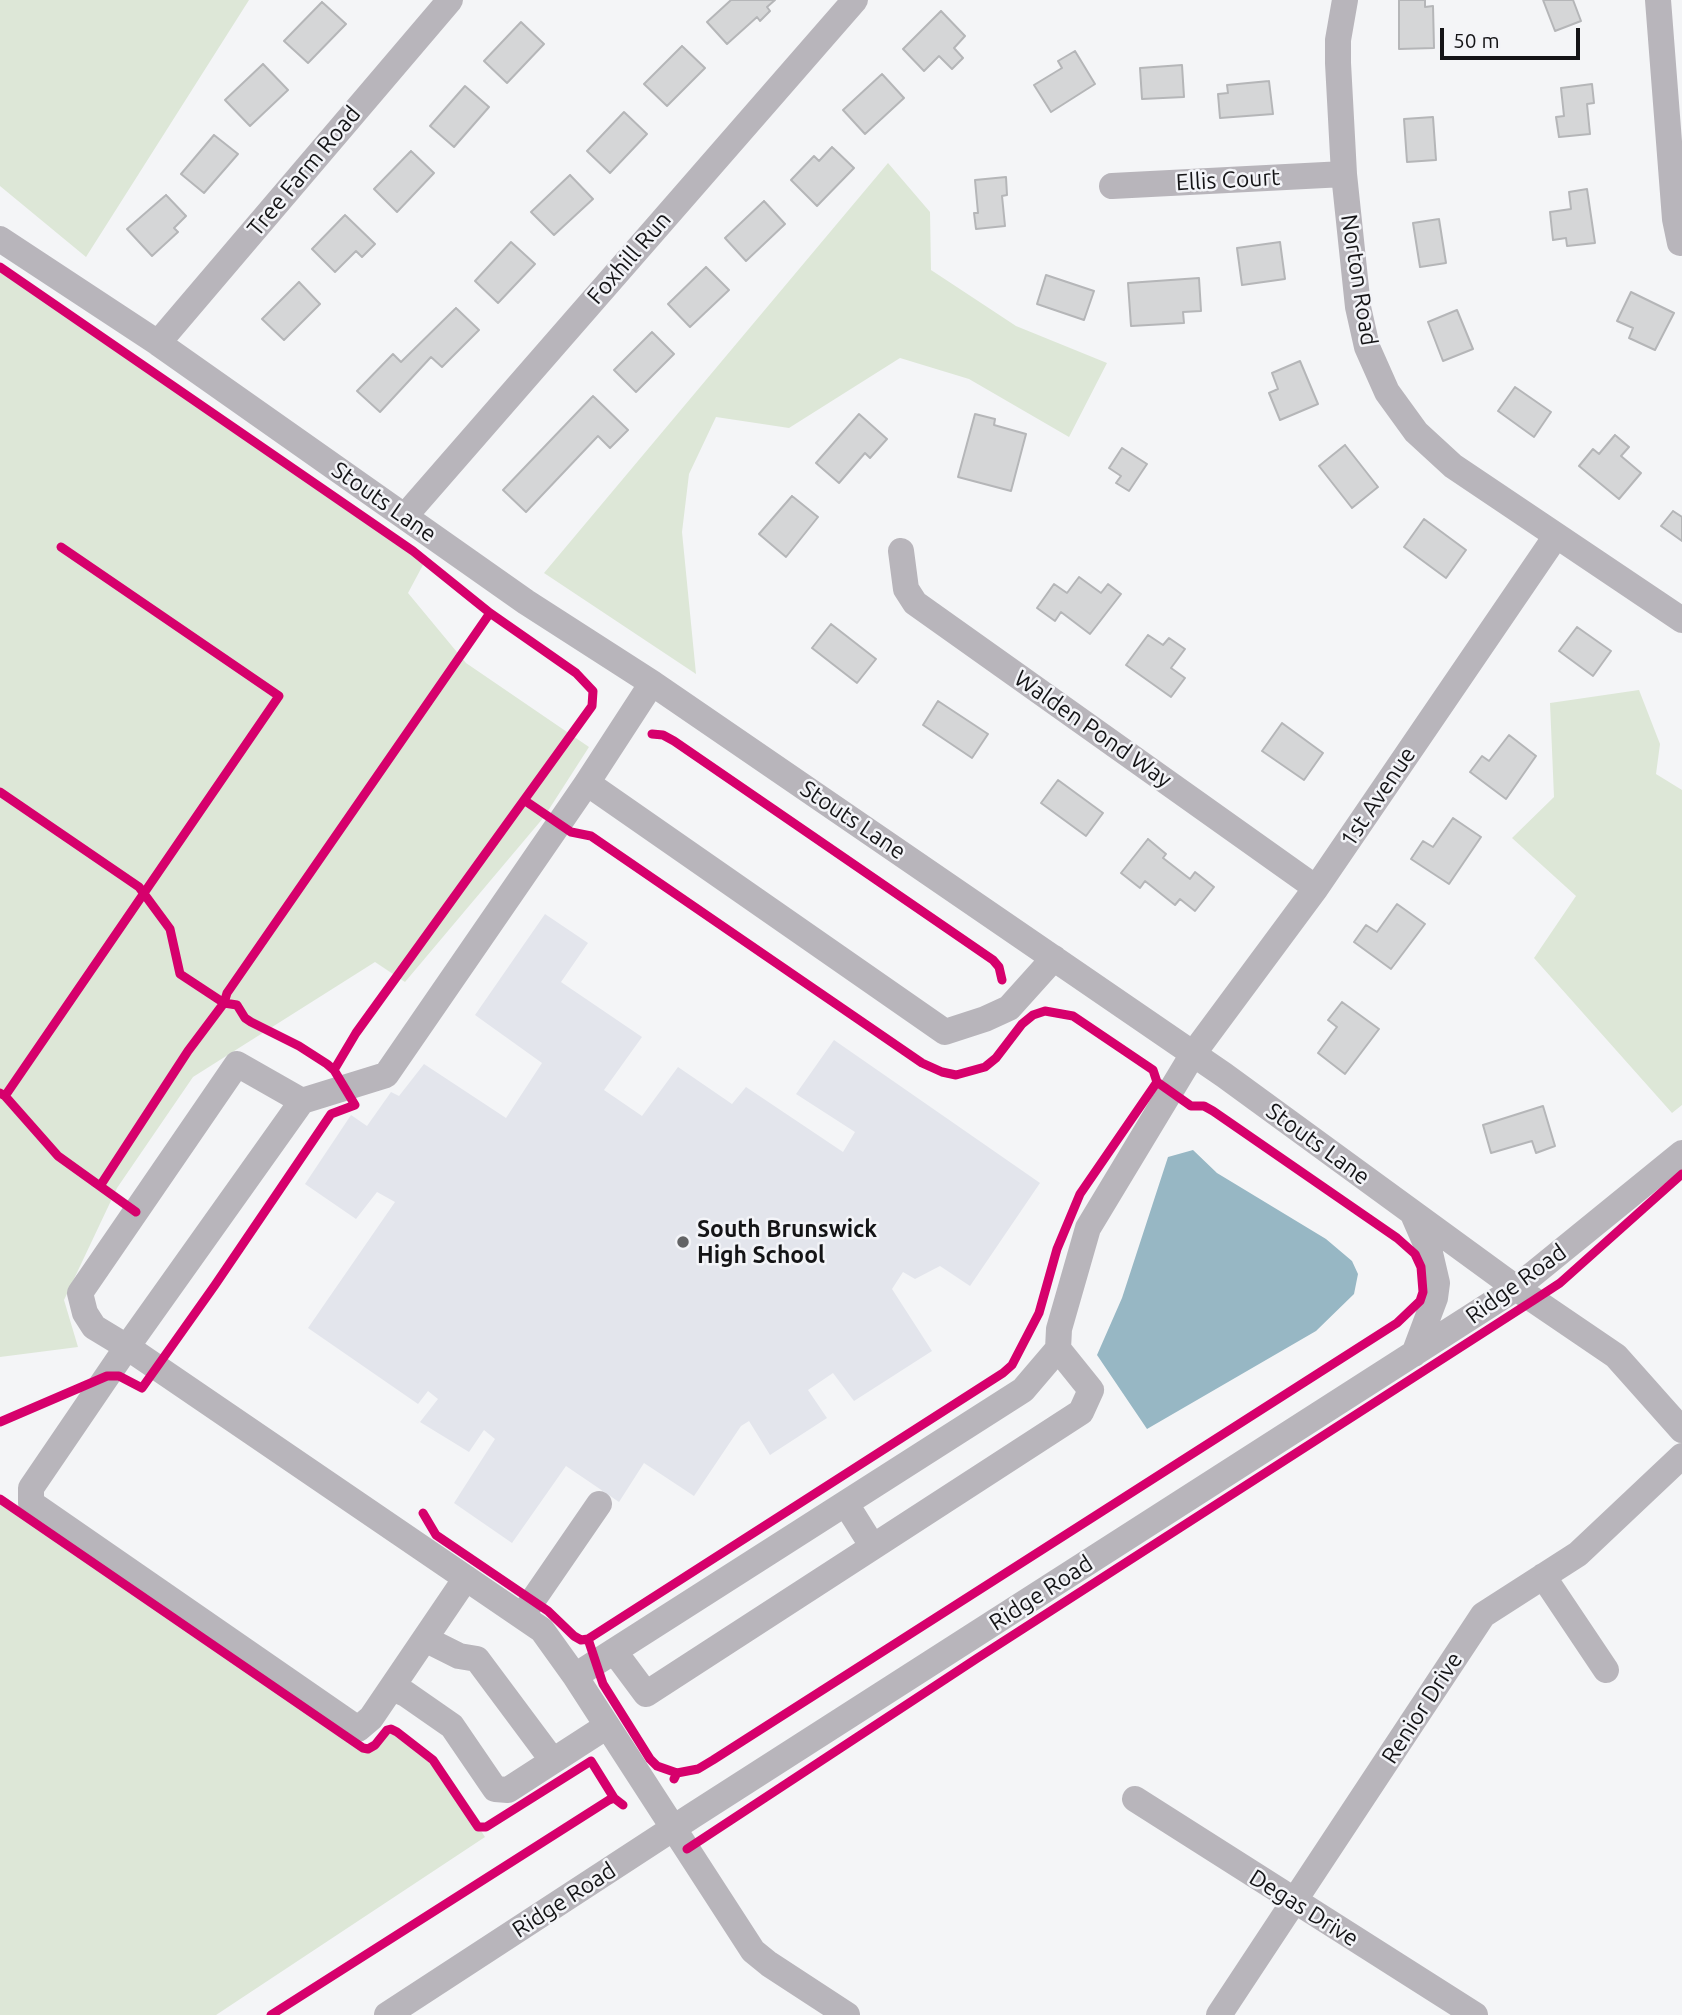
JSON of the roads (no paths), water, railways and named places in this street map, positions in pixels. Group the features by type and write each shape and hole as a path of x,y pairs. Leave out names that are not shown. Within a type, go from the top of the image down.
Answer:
{"street":[{"name":"Tree Farm Road","path":"158,343 450,0"},
{"name":"Foxhill Run","path":"404,516 853,0"},
{"name":"Norton Road","path":"1345,0 1338,40 1344,174 1361,323 1376,370 1387,392 1416,432 1453,466 1682,620"},
{"path":"1658,0 1675,219 1680,243"},
{"name":"Ellis Court","path":"1112,186 1344,174"},
{"name":"Stouts Lane","path":"0,239 158,343 526,602 652,683 1193,1054 1516,1288 1616,1356 1682,1430"},
{"name":"1st Avenue","path":"1059,1349 1059,1329 1088,1228 1193,1054 1316,888 1556,536"},
{"name":"Walden Pond Way","path":"901,551 906,589 915,603 1316,888"},
{"path":"466,1578 372,1718 358,1729 31,1503 31,1488 127,1347 302,1101 386,1075 587,783 652,683"},
{"path":"587,783 945,1032 1009,1008 1054,958"},
{"path":"302,1101 237,1064 80,1293 85,1313 94,1327 542,1630 575,1676 753,1951 847,2015"},
{"name":"Ridge Road","path":"387,2015 1516,1288 1682,1153"},
{"path":"1412,1212 1430,1253 1437,1283 1414,1354"},
{"path":"575,1676 614,1651 846,1504 1023,1390 1059,1349 1091,1390 1081,1412 646,1694 614,1651"},
{"name":"Renior Drive","path":"1219,2015 1483,1615 1577,1554 1682,1456"},
{"path":"522,1616 599,1504"},
{"path":"846,1504 873,1547"},
{"path":"1543,1576 1606,1670"},
{"path":"425,1640 459,1656 477,1659 552,1761"},
{"path":"392,1688 406,1694 452,1726 495,1789 508,1790 607,1727"},
{"name":"Degas Drive","path":"1135,1799 1475,2015"}],"water":[{"path":"1193,1150 1217,1173 1326,1239 1352,1261 1358,1274 1354,1294 1316,1331 1147,1429 1097,1355 1122,1298 1168,1157"}],"place":[{"name":"South Brunswick High School","path":"683,1242"}]}
